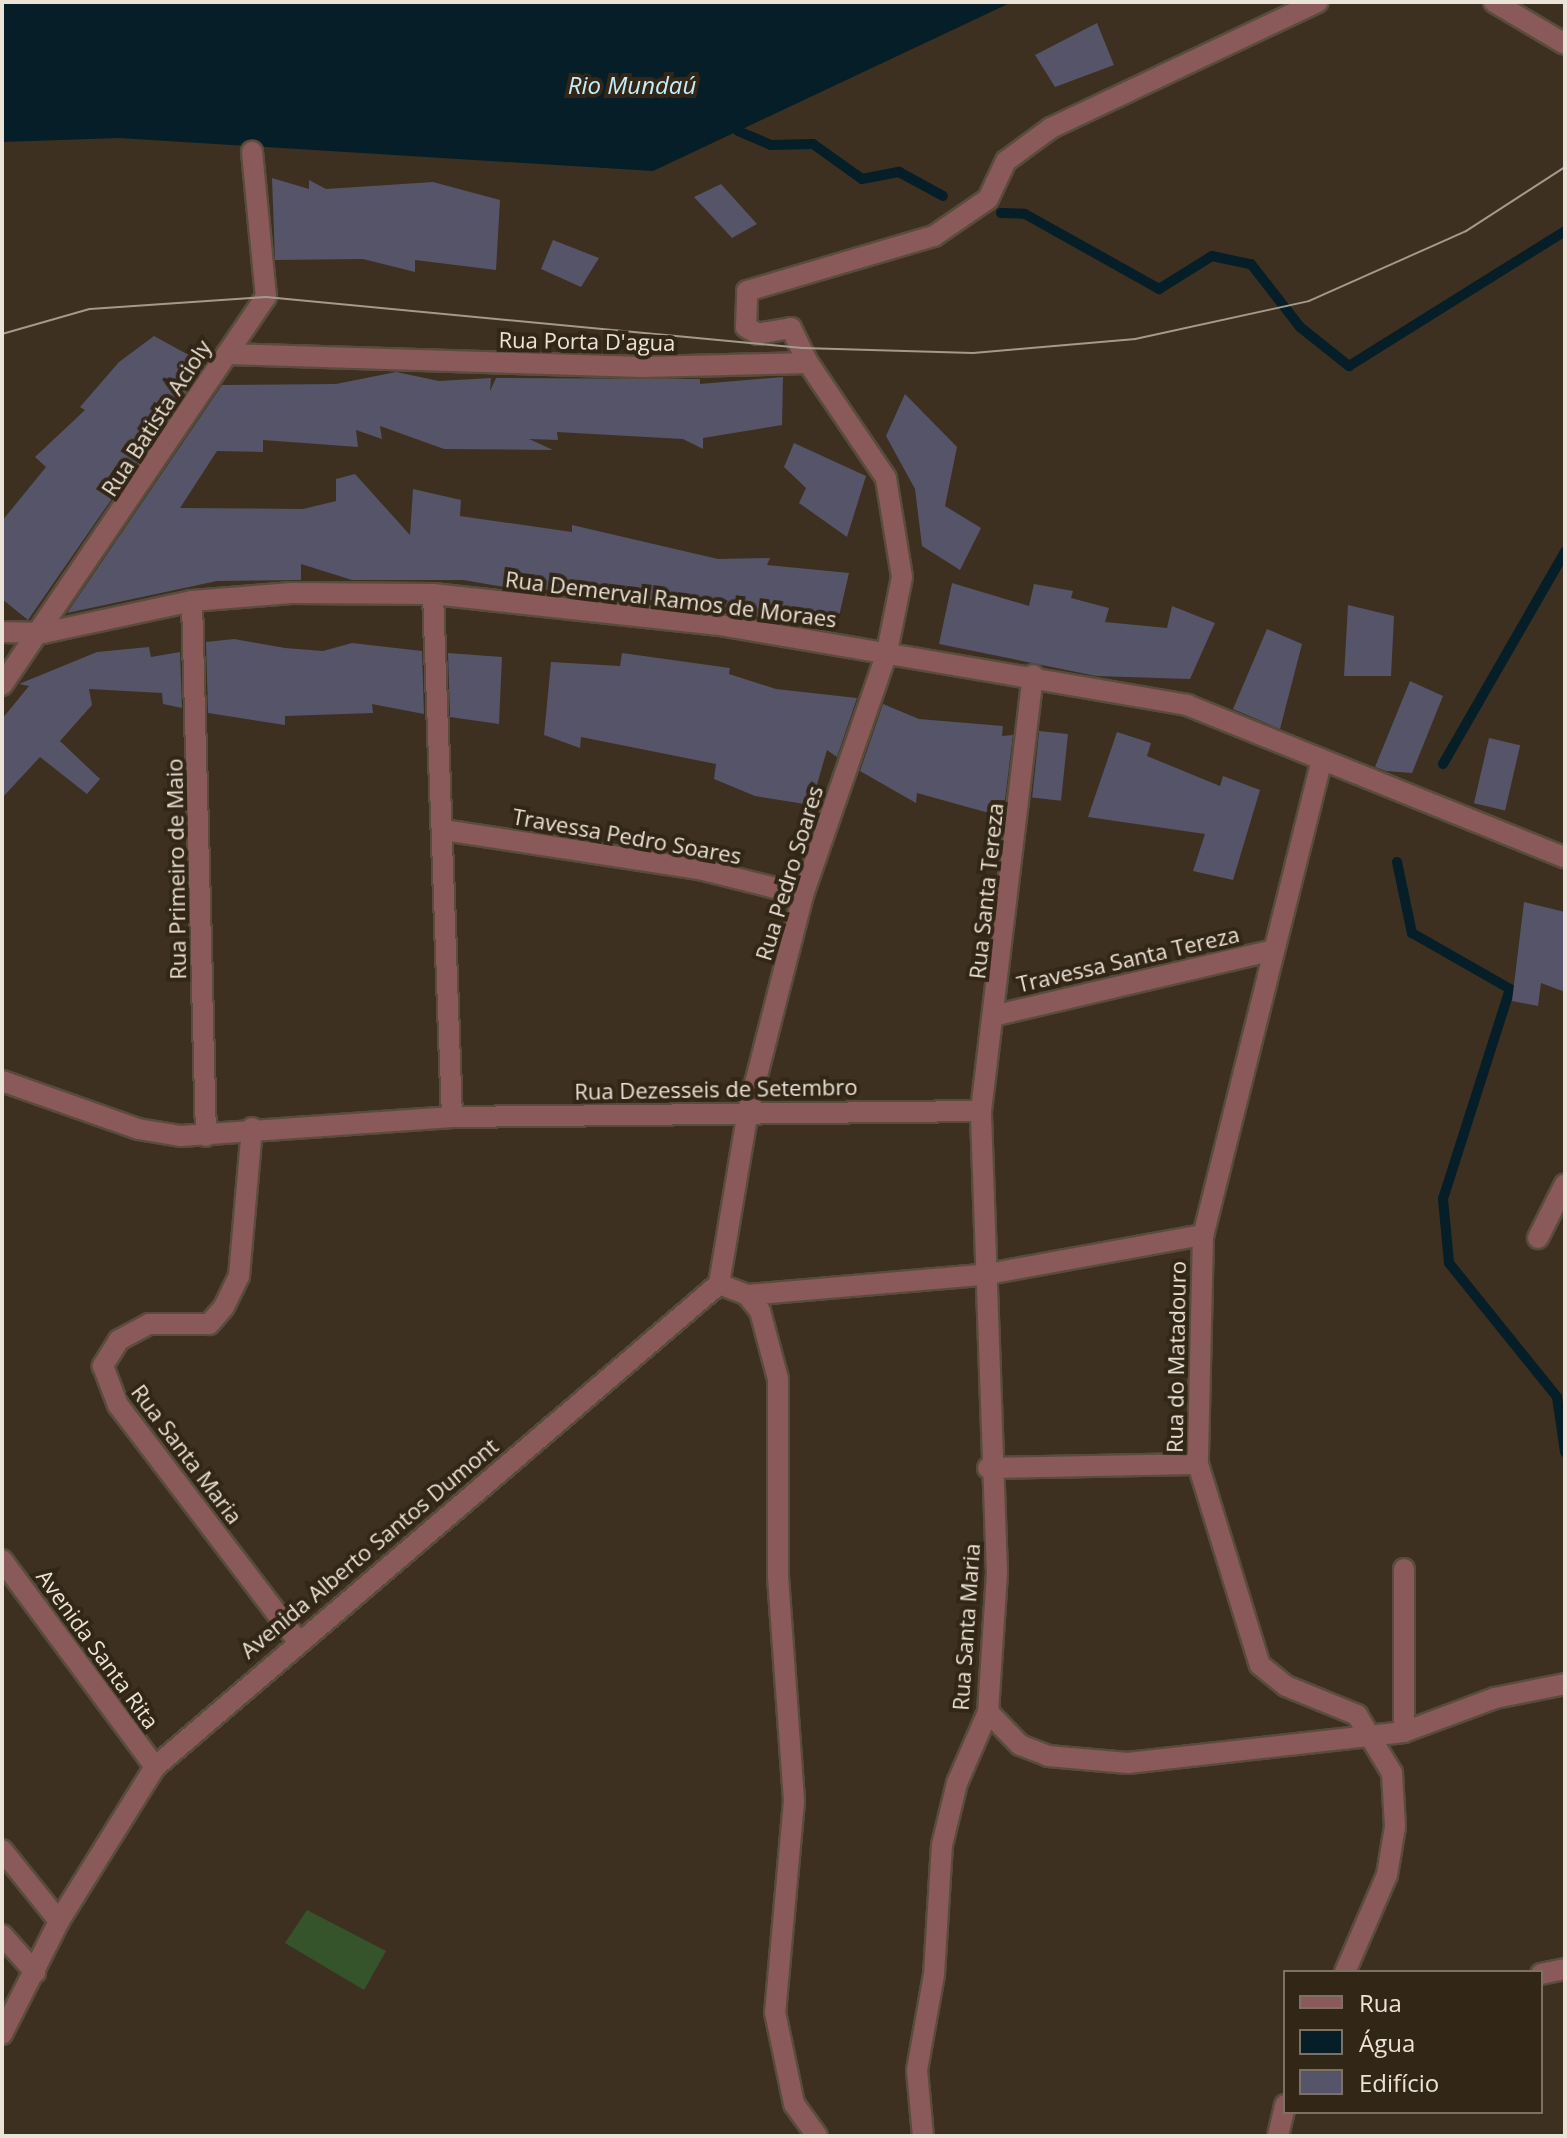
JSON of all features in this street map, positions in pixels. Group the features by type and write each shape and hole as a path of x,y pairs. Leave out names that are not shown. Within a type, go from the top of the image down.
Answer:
{"street":[{"path":"808,363 791,328 758,334 746,327 747,291 934,236 988,199 1006,161 1051,128 1318,2"},
{"path":"1494,2 1565,44"},
{"name":"Rua Batista Acioly","path":"2,685 43,633 266,297 252,152"},
{"name":"Rua Porta D'agua","path":"227,354 627,366 808,363"},
{"name":"Rua Pedro Soares","path":"748,1111 803,895 887,652 902,577 886,478 808,363"},
{"path":"433,594 452,1117"},
{"name":"Rua Demerval Ramos de Moraes","path":"2,632 43,633 192,601 433,594 887,652 1033,675 1187,705 1321,763 1565,858"},
{"name":"Rua Primeiro de Maio","path":"192,601 206,1136"},
{"name":"Rua Santa Tereza","path":"981,1111 997,1015 1033,675"},
{"name":"Rua do Matadouro","path":"1321,763 1270,951 1203,1235 1198,1464 1260,1665 1286,1686 1357,1715 1376,1736 1392,1773 1395,1827 1379,1905 1346,1970"},
{"name":"Travessa Pedro Soares","path":"443,830 699,869 803,895"},
{"name":"Travessa Santa Tereza","path":"997,1015 1270,951"},
{"name":"Rua Dezesseis de Setembro","path":"2,1081 159,1134 206,1136 252,1128 452,1117 748,1111 981,1111"},
{"path":"748,1111 719,1284 747,1295 982,1275 1203,1235"},
{"name":"Rua Santa Maria","path":"923,2136 917,2070 934,1975 942,1845 957,1783 988,1712 997,1573 988,1468 981,1111"},
{"name":"Rua Santa Maria","path":"252,1128 239,1276 224,1307 209,1324 149,1324 119,1340 103,1366 118,1405 296,1639"},
{"path":"1538,1238 1565,1184"},
{"name":"Avenida Alberto Santos Dumont","path":"2,2034 59,1921 155,1767 296,1639 719,1284"},
{"path":"747,1295 760,1311 778,1379 778,1577 793,1739 775,2012 794,2104 817,2136"},
{"path":"988,1468 1198,1464"},
{"name":"Avenida Santa Rita","path":"2,1560 155,1767"},
{"path":"1404,1569 1404,1732"},
{"path":"988,1712 1020,1745 1097,1762 1203,1759 1404,1732 1495,1698 1565,1684"},
{"path":"2,1850 59,1921"},
{"path":"2,1935 35,1972"},
{"path":"1543,1974 1565,1969"},
{"path":"1278,2136 1283,2114"}],"green space":[{"path":"307,1910 386,1951 364,1990 285,1943"}],"water":[{"name":"Rio Mundaú","path":"2,2 1012,2 653,171 119,138 2,142"}],"building":[{"path":"1097,23 1114,65 1055,87 1035,55"},
{"path":"272,178 309,189 309,180 326,189 433,182 500,200 496,270 415,260 415,272 363,259 275,260"},
{"path":"721,184 757,224 732,238 694,197"},
{"path":"553,240 599,258 581,287 541,269"},
{"path":"154,336 205,364 28,620 2,599 2,521 46,467 35,457 85,410 80,407 119,362"},
{"path":"396,372 439,381 491,378 490,391 496,378 700,379 700,384 783,377 782,425 703,438 703,449 683,439 557,432 558,440 529,439 553,450 444,449 380,426 382,439 356,430 358,447 263,440 263,452 217,451 180,508 303,509 336,501 336,479 355,474 410,535 413,489 461,500 460,516 572,532 572,525 718,559 770,558 767,565 849,573 836,629 631,597 600,599 570,593 570,586 533,592 463,580 352,580 301,564 301,580 217,581 67,613 222,385 336,384"},
{"path":"905,394 957,447 945,506 981,528 960,570 922,546 915,489 886,436"},
{"path":"794,443 866,476 847,537 799,503 806,488 784,467"},
{"path":"952,583 1029,606 1034,584 1073,591 1071,598 1109,608 1105,622 1167,628 1172,606 1215,623 1190,679 1096,676 939,644"},
{"path":"1348,605 1394,616 1391,676 1344,676"},
{"path":"1267,629 1302,644 1280,729 1233,709"},
{"path":"234,639 323,651 352,643 422,651 424,714 372,704 373,713 285,716 285,725 208,713 206,642"},
{"path":"149,647 151,657 180,652 182,708 163,704 162,693 89,689 92,705 60,741 100,779 87,794 40,757 2,798 2,719 29,686 19,684 97,652"},
{"path":"448,653 502,657 499,724 450,717"},
{"path":"622,653 730,668 729,674 776,689 857,698 837,757 827,750 811,805 755,796 714,779 716,764 581,737 580,748 544,735 551,662 620,666"},
{"path":"1410,681 1443,696 1412,773 1386,771 1375,767"},
{"path":"883,704 919,719 1003,726 1002,736 1013,735 1005,800 991,800 989,813 917,793 916,803 860,771"},
{"path":"1039,731 1068,734 1061,801 1032,798"},
{"path":"1117,732 1151,743 1147,756 1220,786 1223,776 1260,790 1233,880 1193,871 1205,834 1088,817"},
{"path":"1489,738 1520,745 1505,810 1474,803"},
{"path":"1524,902 1565,912 1565,992 1541,983 1538,1006 1512,1001"}],"waterway":[{"path":"738,131 771,145 813,144 862,179 899,172 943,196"},
{"path":"1001,213 1025,214 1159,289 1212,256 1251,264 1300,327 1349,366 1565,231"},
{"path":"1443,764 1565,552"},
{"path":"1397,862 1412,933 1510,989 1443,1199 1449,1263 1557,1397 1565,1452"}],"tram line":[{"path":"2,334 90,309 266,297 803,348 973,353 1135,339 1309,301 1466,231 1565,167"}]}
